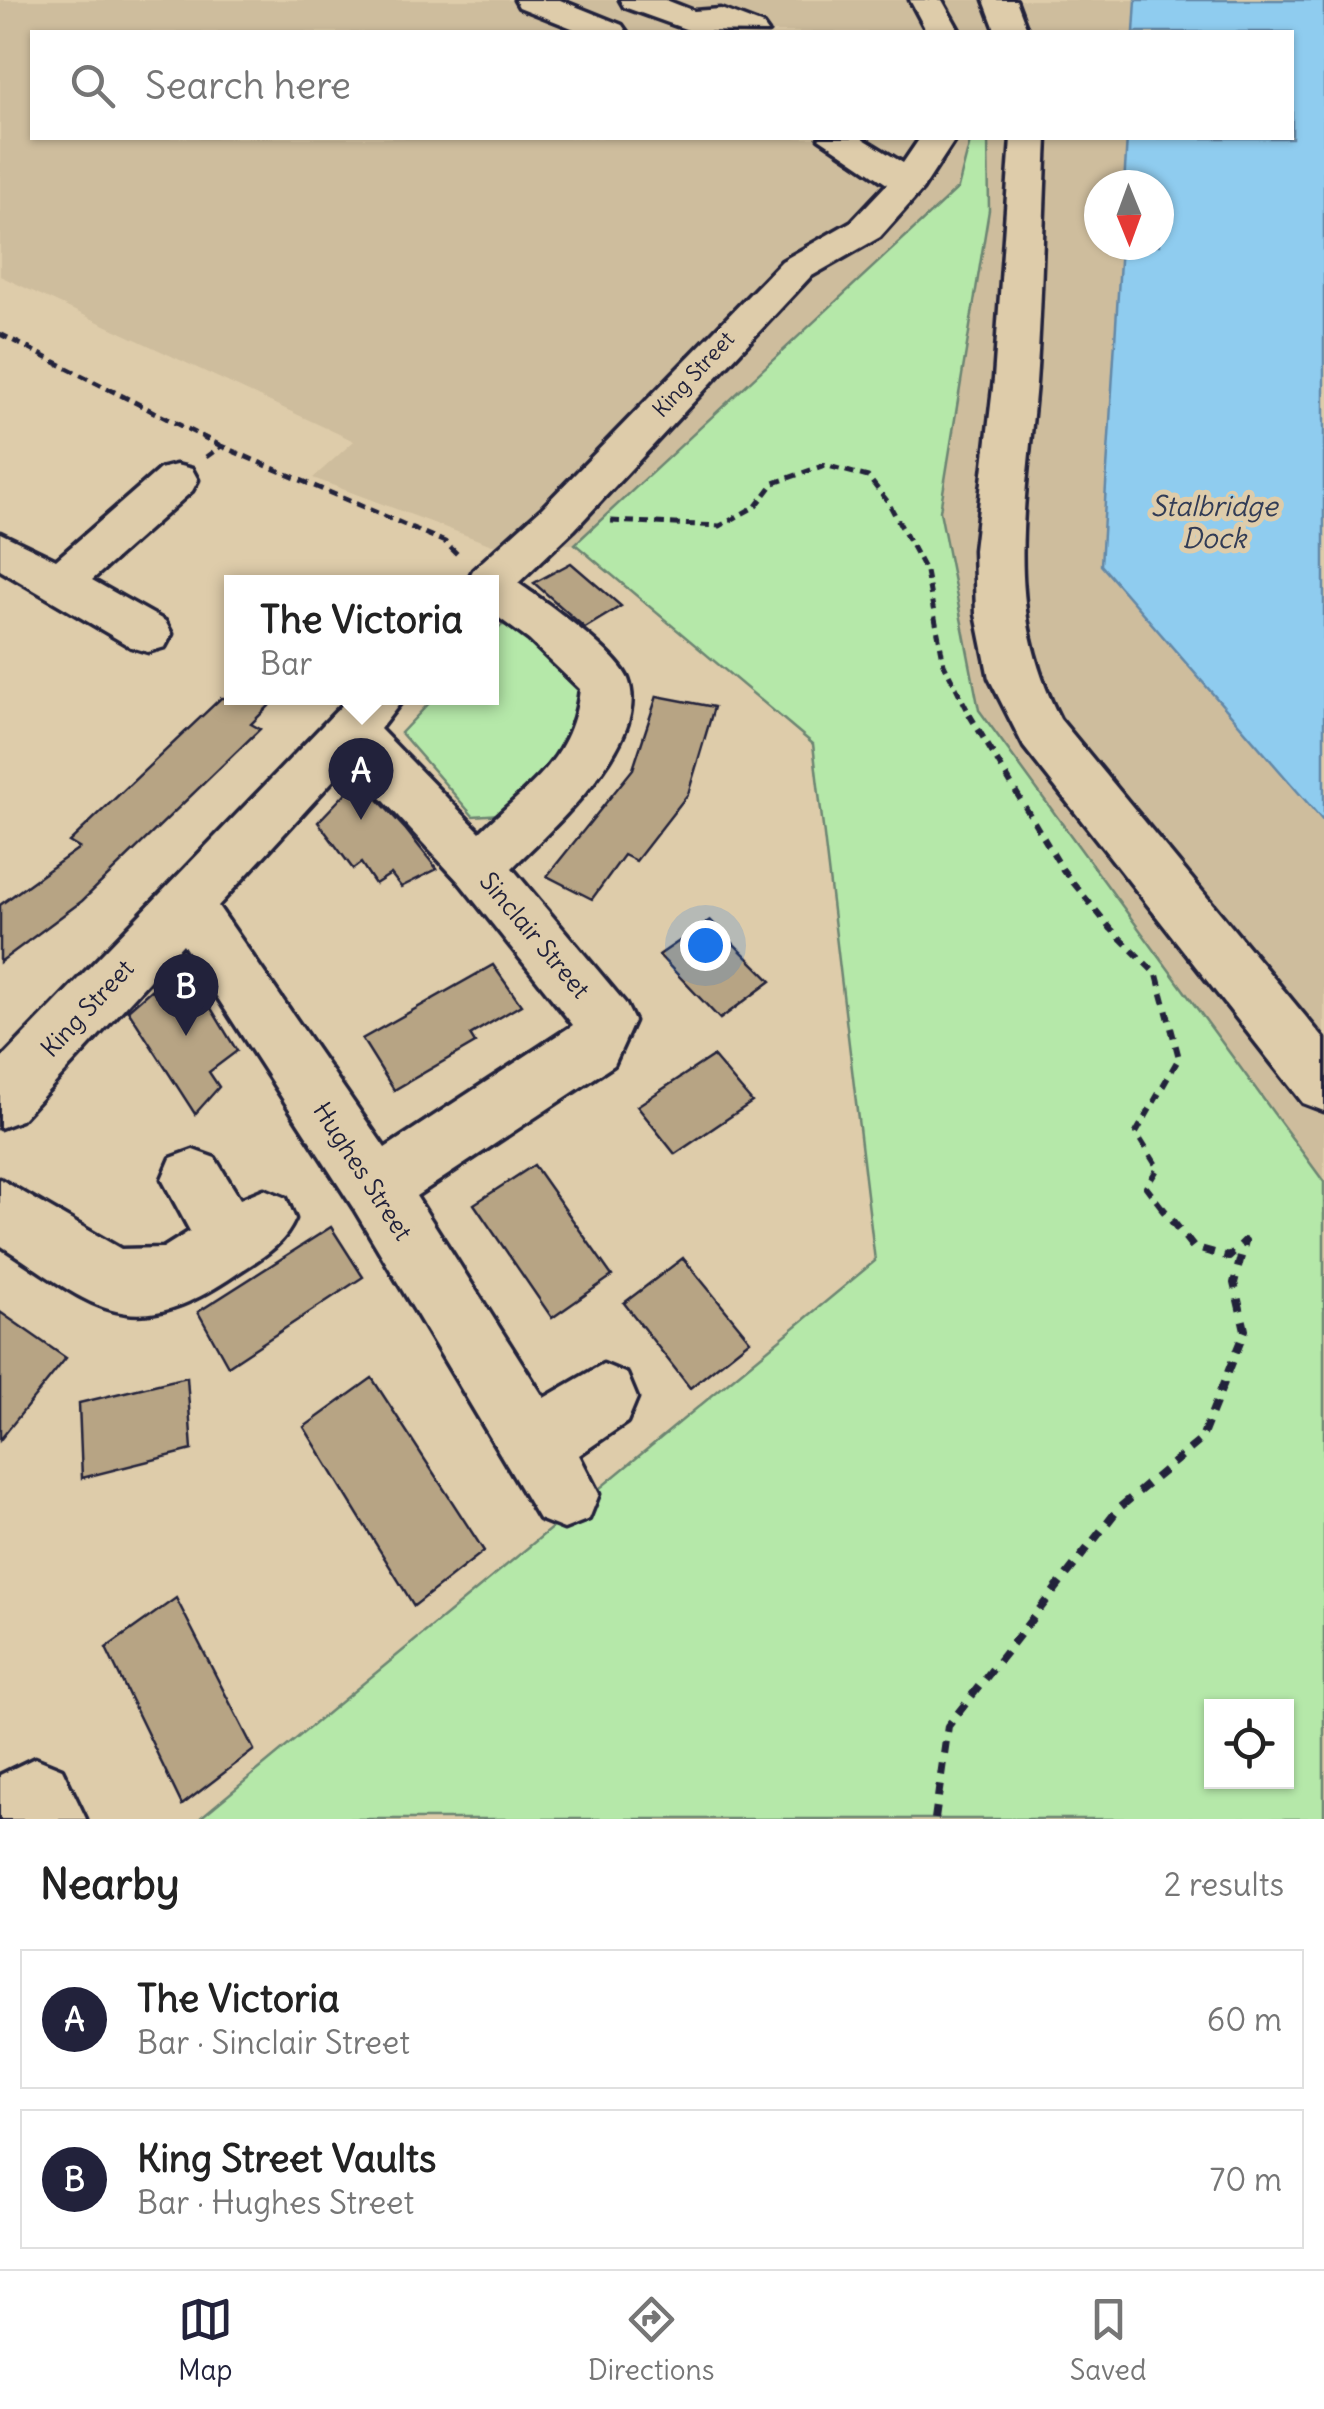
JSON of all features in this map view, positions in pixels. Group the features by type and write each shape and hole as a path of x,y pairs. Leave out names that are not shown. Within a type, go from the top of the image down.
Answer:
{"street":[{"path":"531,0 605,30"},
{"path":"636,0 692,21 720,20 746,30"},
{"path":"926,0 943,30"},
{"path":"1000,0 1011,30"},
{"path":"839,140 908,182"},
{"name":"King Street","path":"490,575 558,519 796,269 866,229 908,182 937,140"},
{"path":"1030,140 1015,379 998,550 1000,614 1014,678 1042,734 1324,1084"},
{"path":"57,585 176,480"},
{"path":"0,549 148,634"},
{"path":"479,867 581,766 601,724 605,683 546,627 499,591"},
{"name":"King Street","path":"2,1094 364,713"},
{"name":"Sinclair Street","path":"364,713 479,867 606,1021 593,1046 376,1188"},
{"name":"Hughes Street","path":"186,903 376,1188 549,1469 603,1398"},
{"path":"0,1209 113,1282 172,1280 248,1230 193,1179"},
{"path":"4,1819 35,1796 47,1819"}],"path":[{"path":"0,334 221,446 445,542 479,575"},
{"path":"176,480 221,446"},
{"path":"558,519 720,526 756,506 774,482 825,465 868,477 888,502 926,572 944,664 986,747 1063,870 1111,929 1157,975 1179,1058 1136,1132 1158,1168 1146,1187 1193,1248 1229,1257 1245,1242 1234,1283 1245,1330 1201,1440 1119,1508 948,1726 936,1819"}],"shaded area":[{"path":"0,0 1324,0 1324,1182 979,711 940,511 989,210 988,140 1294,140 1294,30 30,30 30,140 970,140 958,188 575,544 492,545 313,478 354,441 0,276"}],"green space":[{"path":"970,140 988,140 989,210 940,511 979,710 1324,1182 1324,1819 199,1819 875,1261 813,744 575,544 958,188"},
{"path":"513,625 572,678 586,697 567,758 527,804 515,799 501,814 473,816 401,733 427,705 499,705 499,628"}],"water":[{"name":"Stalbridge Dock","path":"1136,0 1324,0 1324,822 1101,565 1120,260 1174,260 1174,170 1125,170 1127,140 1294,140 1294,30 1134,30"}],"building":[{"path":"571,563 621,606 585,628 534,583"},
{"path":"657,696 714,707 688,794 636,861 624,855 592,899 547,876 633,769"},
{"path":"221,698 224,705 270,705 251,724 260,729 82,901 0,962 0,905 79,848 69,842"},
{"path":"359,779 437,869 401,887 391,874 375,884 361,863 353,869 318,822"},
{"path":"710,920 771,981 720,1019 659,955"},
{"path":"183,962 237,1051 209,1072 219,1087 195,1114 128,1010 152,989 156,995"},
{"path":"493,965 521,1005 470,1035 475,1043 394,1090 362,1039"},
{"path":"713,1056 752,1102 675,1154 637,1106"},
{"path":"534,1165 612,1276 552,1318 474,1204"},
{"path":"331,1227 363,1277 228,1366 198,1312"},
{"path":"683,1258 750,1340 690,1388 624,1303"},
{"path":"0,1312 66,1358 0,1440"},
{"path":"187,1377 192,1450 82,1478 79,1403"},
{"path":"372,1378 484,1551 414,1606 304,1427"},
{"path":"176,1598 254,1750 182,1805 106,1648"}],"place":[{"name":"The Victoria","path":"361,820"},
{"name":"King Street Vaults","path":"186,1036"}]}
